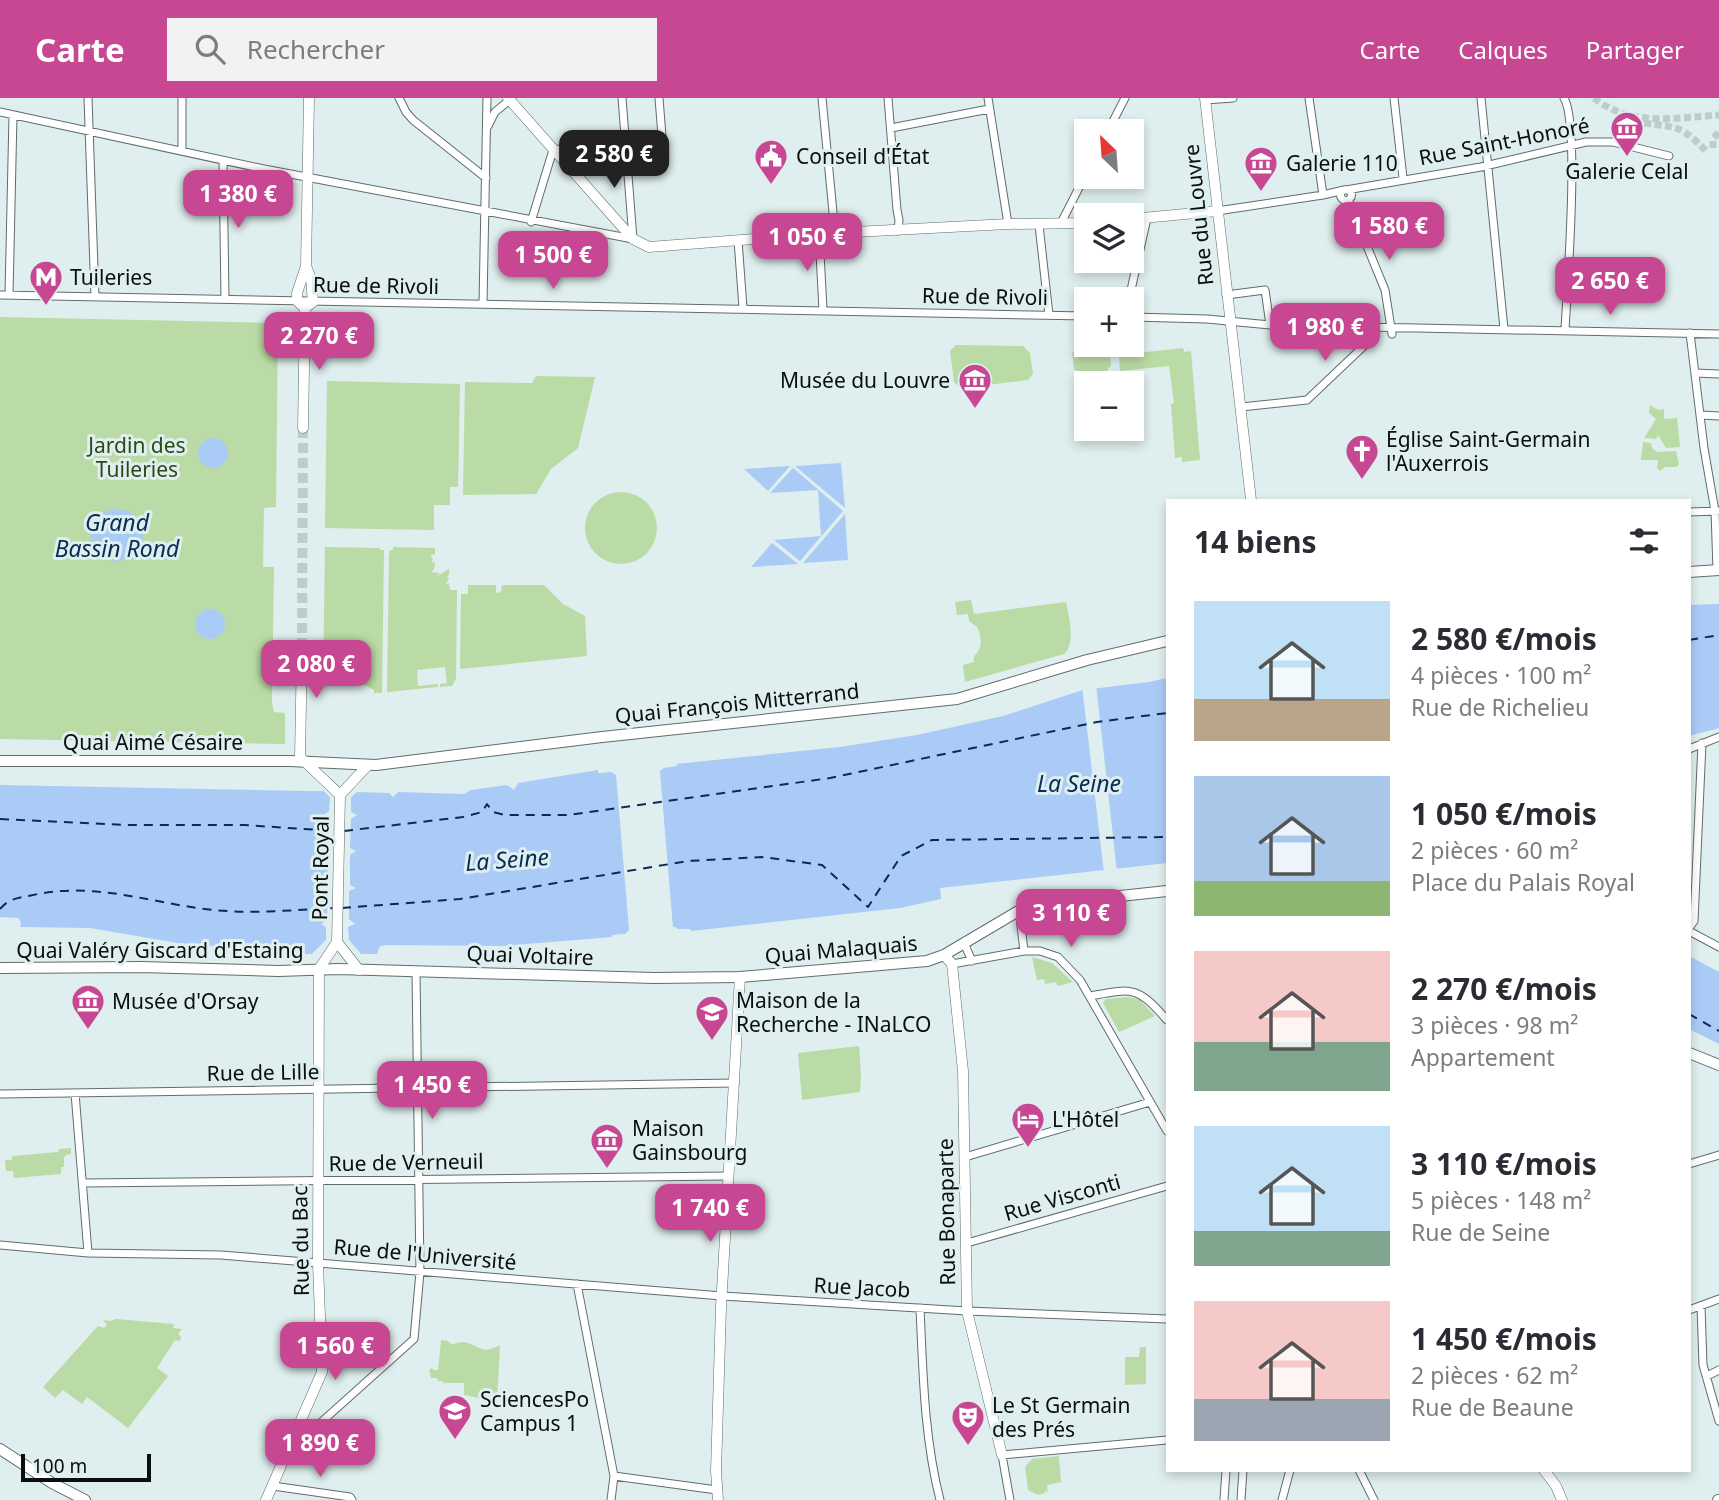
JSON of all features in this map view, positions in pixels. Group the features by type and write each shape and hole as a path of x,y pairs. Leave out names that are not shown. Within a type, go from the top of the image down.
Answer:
{"main road":[{"path":"1691,572 1718,570"},
{"name":"Quai François Mitterrand","path":"305,762 369,765 957,699 1087,660 1166,641"},
{"name":"Quai Aimé Césaire","path":"0,761 305,762"},
{"path":"1020,909 1027,906 1166,891"},
{"name":"Quai Malaquais","path":"740,977 927,961 944,955 1020,909"},
{"name":"Quai Valéry Giscard d'Estaing","path":"0,968 319,970"},
{"name":"Quai Voltaire","path":"319,970 654,978 740,977"},
{"path":"1691,1054 1719,1065"},
{"path":"0,1449 72,1497 85,1500"}],"street":[{"path":"88,98 95,297"},
{"path":"182,98 182,151"},
{"path":"303,428 305,304 300,279 306,266 309,98"},
{"path":"399,98 413,120 486,178"},
{"path":"483,304 486,98"},
{"path":"622,98 633,239"},
{"path":"553,150 662,135 659,98"},
{"path":"822,98 835,233"},
{"path":"888,98 898,231"},
{"path":"988,98 1008,224"},
{"path":"1114,119 1125,98"},
{"path":"1205,99 1233,98"},
{"path":"1309,98 1323,195"},
{"path":"1394,98 1403,178"},
{"path":"1481,98 1504,329"},
{"path":"1564,98 1572,144 1565,330"},
{"path":"486,130 491,117 510,99 633,239"},
{"name":"Rue du Louvre","path":"1205,99 1251,499"},
{"path":"891,128 989,109"},
{"path":"0,113 308,178 531,222 633,239 649,247 835,233 1074,223"},
{"path":"9,295 13,115"},
{"name":"Rue Saint-Honoré","path":"1144,218 1217,211 1323,195 1487,164 1572,144 1613,142 1669,156"},
{"path":"531,222 553,150"},
{"path":"223,161 225,299"},
{"path":"1061,223 1078,189"},
{"path":"1345,190 1340,194 1341,198 1348,200 1385,290 1391,330"},
{"path":"0,196 12,197"},
{"path":"1132,287 1147,218"},
{"path":"1039,225 1049,315"},
{"path":"819,234 823,310"},
{"path":"738,240 743,308"},
{"path":"305,304 312,279 306,266"},
{"path":"1226,295 1265,290 1270,325"},
{"name":"Rue de Rivoli","path":"0,295 225,299 305,304 483,304 1074,316"},
{"path":"1144,318 1230,324 1368,326 1391,330 1504,329 1719,334"},
{"path":"1241,407 1307,400 1366,344 1368,326"},
{"path":"1690,333 1717,511 1718,570"},
{"path":"1695,373 1719,374"},
{"path":"1701,415 1719,416"},
{"path":"1691,512 1717,511"},
{"path":"302,648 300,757 305,762"},
{"path":"1691,748 1719,737"},
{"path":"1691,926 1694,921 1692,876 1700,801 1702,743"},
{"name":"Pont Royal","path":"305,762 340,795 337,942 319,970"},
{"name":"Pont Royal","path":"340,795 369,765"},
{"path":"1691,800 1700,801"},
{"path":"1020,909 1024,951"},
{"path":"1691,931 1719,947"},
{"name":"Pont Royal","path":"337,942 359,970"},
{"path":"964,943 972,961"},
{"path":"952,964 1024,951 1040,951 1058,957 1076,973 1166,1128"},
{"name":"Quai Malaquais","path":"944,955 952,964"},
{"name":"Rue Bonaparte","path":"952,964 963,1071 967,1311 1002,1455"},
{"name":"Rue du Bac","path":"266,1500 322,1372 318,1263 319,970"},
{"path":"288,1452 414,1339 420,1272 416,971"},
{"path":"614,1476 718,1495 722,1296 740,977"},
{"path":"1090,996 1129,990 1137,992 1166,1019"},
{"name":"Rue de Lille","path":"0,1094 736,1083"},
{"path":"75,1093 88,1253"},
{"path":"965,1157 1150,1102"},
{"path":"1691,1163 1719,1155"},
{"name":"Rue de Verneuil","path":"84,1184 729,1176"},
{"name":"Rue Visconti","path":"967,1243 1166,1186"},
{"name":"Rue de l'Université","path":"0,1245 88,1253 221,1255 722,1296"},
{"path":"577,1284 614,1476 611,1500"},
{"name":"Rue Jacob","path":"722,1296 967,1311 1166,1319"},
{"path":"1691,1309 1719,1298"},
{"path":"1701,1306 1703,1365 1719,1421"},
{"path":"920,1308 926,1426 940,1500"},
{"path":"1707,1376 1719,1370"},
{"path":"1010,1500 1002,1455 1166,1440"},
{"path":"1224,1500 1226,1472"},
{"path":"1241,1500 1242,1472"},
{"path":"1282,1500 1289,1472"},
{"path":"1360,1472 1374,1500"},
{"path":"1546,1472 1562,1500"},
{"path":"273,1486 350,1497 352,1500"}],"green space":[{"name":"Jardin des Tuileries","path":"0,317 278,323 276,507 264,508 263,567 274,567 272,703 274,712 285,713 285,744 0,739"},
{"path":"956,345 1023,346 1030,353 1033,374 1028,380 961,388 954,382 950,351"},
{"path":"1183,348 1184,352 1191,351 1200,460 1182,462 1182,457 1175,458 1171,404 1174,403 1169,366 1120,371 1119,357 1144,357 1144,352"},
{"path":"1074,351 1074,357 1110,357 1111,365 1107,371 1076,371 1072,353"},
{"path":"536,376 595,377 578,448 551,469 536,494 463,495 465,382 532,383"},
{"path":"327,381 460,384 458,487 450,487 450,505 434,505 434,530 325,528"},
{"path":"1650,405 1658,410 1664,409 1664,419 1677,418 1680,447 1666,448 1658,435 1656,439 1644,438 1656,419 1649,413"},
{"path":"1643,442 1651,443 1657,452 1676,451 1679,464 1677,467 1665,467 1660,471 1657,468 1658,460 1641,460"},
{"path":"621,492 641,498 651,508 657,528 651,548 641,558 621,564 601,558 591,548 585,528 591,508 601,498"},
{"path":"325,547 384,550 382,693 374,693 374,690 359,682 323,681"},
{"path":"393,547 435,548 435,554 430,556 433,559 431,563 435,562 431,572 440,573 435,577 449,569 446,585 449,583 450,590 457,590 456,679 452,686 440,687 440,684 447,683 445,667 417,670 418,686 438,684 438,687 387,692 389,556"},
{"path":"468,585 496,585 496,593 501,592 502,585 544,585 563,604 585,616 587,656 460,669 461,594 468,594"},
{"path":"971,600 974,614 1066,602 1071,630 1068,649 1064,654 965,682 963,665 974,662 981,638 977,627 969,621 968,614 957,615 955,602"},
{"path":"1032,957 1052,963 1073,982 1058,986 1056,982 1045,984 1044,979 1037,980"},
{"path":"1128,997 1140,1000 1155,1016 1119,1032 1103,1003 1106,999"},
{"path":"859,1046 860,1092 802,1100 798,1053"},
{"path":"71,1148 71,1154 64,1158 61,1174 14,1178 13,1171 6,1171 5,1160 12,1160 12,1156 58,1152 59,1149"},
{"path":"103,1320 174,1324 173,1328 182,1329 178,1334 180,1341 175,1340 157,1368 168,1376 128,1428 87,1397 82,1404 63,1390 55,1398 43,1387 98,1326 104,1328 107,1325"},
{"path":"441,1340 451,1344 466,1342 486,1350 500,1345 497,1402 464,1395 464,1383 443,1383 437,1378 431,1378 429,1370 438,1370"},
{"path":"1140,1347 1146,1347 1146,1384 1125,1385 1125,1357 1139,1357"},
{"path":"1059,1456 1061,1482 1047,1485 1048,1492 1045,1490 1045,1493 1038,1495 1028,1490 1025,1467 1032,1459"}],"water":[{"path":"213,438 224,442 228,453 224,464 213,468 202,464 198,453 202,442"},
{"path":"841,463 845,508 795,466"},
{"path":"790,466 768,491 744,469"},
{"path":"793,468 843,511 800,561 774,540 821,536 818,490 770,493"},
{"name":"Grand Bassin Rond","path":"117,509 127,511 135,517 141,525 141,545 135,553 127,559 117,561 107,559 99,553 93,545 91,535 93,525 99,517 107,511"},
{"path":"845,514 848,560 803,563"},
{"path":"772,543 798,564 751,567"},
{"path":"1719,604 1719,728 1691,735 1691,605"},
{"path":"210,609 221,613 225,624 221,635 210,639 199,635 195,624 199,613"},
{"name":"La Seine","path":"1166,678 1166,863 940,888 941,899 900,908 691,931 676,927 629,931 612,937 503,946 387,945 380,946 377,954 361,954 348,940 326,940 312,954 273,954 273,951 178,943 90,928 20,927 18,918 0,917 0,785 324,791 330,797 351,797 357,792 389,793 393,797 398,792 464,794 471,790 507,785 514,790 518,783 598,770 599,773 676,766 917,735 1003,716 1083,690"},
{"path":"1691,957 1719,972 1719,1044 1691,1030"}],"pier":[{"path":"1096,684 1117,872 1104,873 1082,686"},
{"path":"676,760 677,766 660,771 671,904 673,927 690,929 691,935 673,931 629,935 613,941 612,935 625,934 629,930 616,775 611,772 598,773 598,767 616,771 659,767"},
{"path":"321,788 326,788 331,793 350,794 356,788 361,788 351,797 351,812 357,815 351,819 350,848 356,851 350,855 350,885 356,888 349,891 349,919 355,924 348,927 349,940 361,954 356,954 347,944 328,944 318,954 312,954 326,940 326,927 321,924 327,920 328,891 322,888 327,885 328,855 323,851 328,848 329,819 324,815 329,811 330,797"}],"ferry route":[{"path":"1691,640 1719,635"},
{"path":"344,831 463,817 482,812 487,804 493,812 505,815 568,815 830,778 1097,722 1166,713"},
{"path":"0,819 127,825 244,825 334,831"},
{"path":"342,908 460,899 688,861 762,857 822,865 868,907 901,856 932,840 1166,837"},
{"path":"0,909 19,898 57,891 102,892 229,911 333,908"},
{"path":"1691,1015 1719,1031"}],"tunnel":[{"path":"1594,98 1608,107 1638,117 1670,119 1719,115"},
{"path":"1644,123 1679,129 1707,152"},
{"path":"1713,148 1713,139 1719,132"},
{"path":"302,648 303,428"}],"place":[{"name":"Galerie Celal","path":"1627,158"},
{"name":"Conseil d'État","path":"771,186"},
{"name":"Galerie 110","path":"1261,193"},
{"name":"Tuileries","path":"46,307"},
{"name":"Musée du Louvre","path":"975,410"},
{"name":"Église Saint-Germain l'Auxerrois","path":"1362,481"},
{"name":"Musée d'Orsay","path":"88,1031"},
{"name":"Maison de la Recherche - INaLCO","path":"712,1042"},
{"name":"L'Hôtel","path":"1028,1149"},
{"name":"Maison Gainsbourg","path":"607,1170"},
{"name":"SciencesPo Campus 1","path":"455,1441"},
{"name":"Le St Germain des Prés","path":"968,1447"}]}
